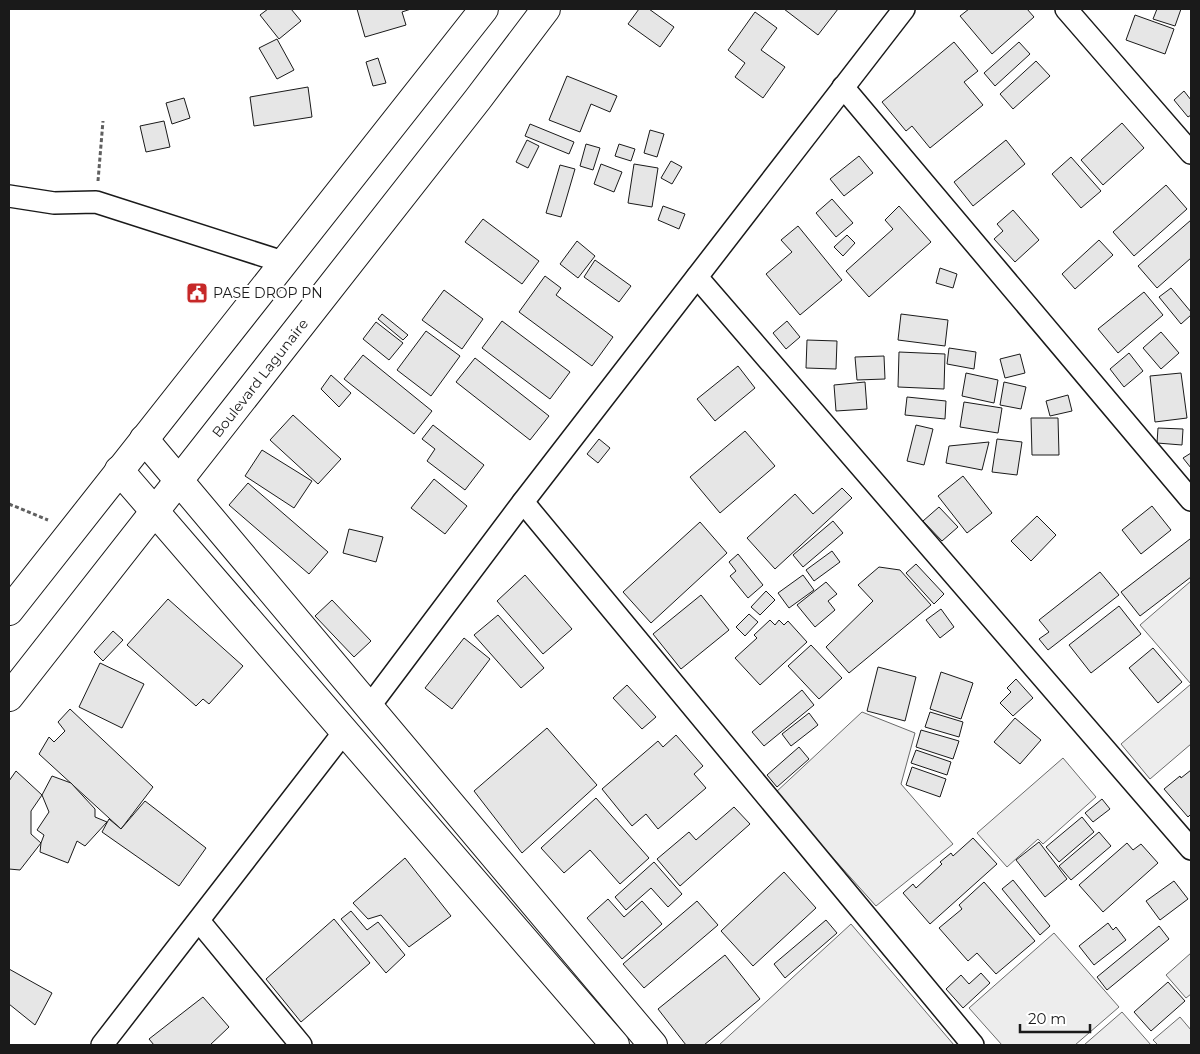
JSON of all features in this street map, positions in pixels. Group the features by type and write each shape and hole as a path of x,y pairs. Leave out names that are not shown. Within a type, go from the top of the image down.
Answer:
{"main road":[{"path":"9,611 484,9"},
{"name":"Boulevard Lagunaire","path":"9,697 472,107 546,9"},
{"path":"144,438 653,1045"},
{"path":"119,470 615,1045"}],"street":[{"path":"369,707 523,502 904,9"},
{"path":"1066,9 1191,153"},
{"path":"844,87 1191,500"},
{"path":"9,196 54,203 96,202 283,262"},
{"path":"697,277 1191,849"},
{"path":"523,502 973,1045"},
{"path":"102,1045 199,922 344,732"},
{"path":"199,922 301,1045"}],"path":[{"path":"96,202 103,121"},
{"path":"9,504 44,520 75,526"}],"shaded area":[{"path":"1191,581 1191,684 1140,625"},
{"path":"1191,684 1191,744 1150,779 1121,744"},
{"path":"862,712 915,733 901,784 953,844 876,906 775,793"},
{"path":"1063,758 1096,797 1043,844 1038,839 1007,867 977,833"},
{"path":"851,924 954,1045 719,1045"},
{"path":"1054,933 1119,1007 1075,1045 1002,1045 969,1008"},
{"path":"1191,953 1191,994 1186,998 1166,975"},
{"path":"1122,1012 1151,1045 1084,1045"},
{"path":"1180,1017 1191,1030 1191,1045 1158,1045 1153,1040"}],"building":[{"path":"268,9 291,9 301,21 279,39 260,15"},
{"path":"357,9 411,9 402,12 406,25 365,37"},
{"path":"639,9 649,9 674,27 660,47 628,24"},
{"path":"784,9 838,9 818,35"},
{"path":"969,9 1027,9 1034,17 992,54 960,16"},
{"path":"1157,9 1181,9 1175,26 1153,19"},
{"path":"755,12 777,28 761,50 785,67 763,98 735,77 745,63 728,50"},
{"path":"1135,15 1174,29 1165,54 1126,40"},
{"path":"277,39 294,70 277,79 259,48"},
{"path":"954,42 978,71 964,82 983,105 930,148 912,126 906,131 882,102"},
{"path":"1019,42 1030,54 995,86 984,73"},
{"path":"378,58 386,83 373,86 366,62"},
{"path":"1036,61 1050,76 1013,109 1000,94"},
{"path":"567,76 617,96 610,112 591,104 580,132 549,120"},
{"path":"308,87 312,117 254,126 250,97"},
{"path":"1184,91 1191,100 1191,115 1188,117 1174,100"},
{"path":"184,98 190,118 172,124 166,103"},
{"path":"164,121 170,147 146,152 140,126"},
{"path":"1122,123 1144,148 1103,185 1081,160"},
{"path":"530,124 574,142 569,154 525,136"},
{"path":"650,130 664,134 657,157 644,153"},
{"path":"527,140 539,146 528,168 516,162"},
{"path":"1006,140 1025,164 973,206 954,182"},
{"path":"586,144 600,148 593,170 580,166"},
{"path":"619,144 635,149 631,161 615,156"},
{"path":"859,156 873,173 844,196 830,179"},
{"path":"1071,157 1101,191 1081,208 1052,174"},
{"path":"671,161 682,167 672,184 661,178"},
{"path":"601,164 622,172 614,192 594,184"},
{"path":"634,164 658,168 652,207 628,203"},
{"path":"560,165 575,169 561,217 546,213"},
{"path":"1166,185 1187,209 1134,256 1113,232"},
{"path":"832,199 853,223 836,237 816,213"},
{"path":"663,206 685,214 679,229 658,220"},
{"path":"899,206 931,242 869,297 846,271 893,229 885,220"},
{"path":"1013,210 1039,240 1015,262 994,239 1003,231 997,224"},
{"path":"483,219 539,261 522,284 465,242"},
{"path":"1191,220 1191,258 1157,288 1138,266"},
{"path":"798,226 842,280 800,315 766,274 792,252 781,240"},
{"path":"847,235 855,243 843,256 834,247"},
{"path":"1099,240 1113,255 1075,289 1062,274"},
{"path":"577,241 595,256 578,278 560,264"},
{"path":"595,260 631,286 619,302 584,277"},
{"path":"940,268 957,274 953,288 936,283"},
{"path":"545,276 561,288 556,295 613,337 592,366 519,312"},
{"path":"1171,288 1191,312 1191,315 1181,324 1159,297"},
{"path":"444,290 483,319 462,349 422,320"},
{"path":"1144,292 1163,315 1118,353 1098,329"},
{"path":"382,314 408,335 403,340 378,319"},
{"path":"901,314 948,320 945,346 898,340"},
{"path":"502,321 570,372 550,399 482,348"},
{"path":"787,321 800,337 786,349 773,333"},
{"path":"376,322 403,343 389,360 363,339"},
{"path":"426,331 460,356 431,396 397,370"},
{"path":"1161,332 1179,353 1161,369 1143,348"},
{"path":"807,340 837,341 836,369 806,368"},
{"path":"949,348 976,352 974,369 947,364"},
{"path":"899,352 945,354 944,389 898,387"},
{"path":"1129,353 1143,371 1124,387 1110,369"},
{"path":"1020,354 1025,373 1005,378 1000,359"},
{"path":"363,355 432,411 414,434 344,379"},
{"path":"884,356 885,379 857,380 855,357"},
{"path":"475,358 549,416 530,440 456,382"},
{"path":"738,366 755,388 715,421 697,399"},
{"path":"966,373 998,380 994,403 962,396"},
{"path":"1181,373 1187,418 1155,422 1150,376"},
{"path":"331,375 351,393 339,407 321,389"},
{"path":"865,382 867,409 836,411 834,385"},
{"path":"1004,382 1026,387 1021,409 1000,405"},
{"path":"1068,395 1072,411 1050,416 1046,401"},
{"path":"907,397 946,401 945,419 905,415"},
{"path":"964,402 1002,408 998,433 960,427"},
{"path":"293,415 341,459 318,484 270,440"},
{"path":"1031,418 1058,418 1059,455 1032,455"},
{"path":"433,425 484,465 465,490 427,461 435,449 422,439"},
{"path":"916,425 933,429 924,465 907,461"},
{"path":"1158,428 1183,429 1182,445 1157,443"},
{"path":"745,431 775,466 720,513 690,477"},
{"path":"599,439 610,448 598,463 587,454"},
{"path":"997,439 1022,442 1017,475 992,472"},
{"path":"989,442 982,470 946,463 949,446"},
{"path":"262,450 312,481 294,508 245,476"},
{"path":"1191,453 1191,468 1183,458"},
{"path":"963,476 992,513 967,533 938,496"},
{"path":"434,479 467,506 445,534 411,508"},
{"path":"248,483 328,552 309,574 229,505"},
{"path":"842,488 852,498 775,569 747,538 795,494 813,514"},
{"path":"1152,506 1171,530 1141,554 1122,530"},
{"path":"939,507 958,527 942,541 923,521"},
{"path":"1037,516 1056,535 1031,561 1011,541"},
{"path":"833,521 843,533 803,567 793,555"},
{"path":"700,522 727,553 651,623 623,592"},
{"path":"349,529 383,537 376,562 343,553"},
{"path":"1190,539 1191,577 1140,616 1121,592"},
{"path":"832,551 840,562 814,581 806,570"},
{"path":"738,554 763,585 748,598 730,576 736,571 729,562"},
{"path":"916,564 944,594 934,604 906,573"},
{"path":"879,567 900,570 931,605 849,673 826,647 873,601 858,585"},
{"path":"1100,572 1119,595 1048,650 1039,639 1049,632 1039,620"},
{"path":"525,575 572,629 543,654 497,601"},
{"path":"803,575 814,590 789,608 778,593"},
{"path":"826,582 837,594 828,601 835,610 815,627 797,605"},
{"path":"766,591 775,600 760,615 751,607"},
{"path":"701,595 729,630 681,669 653,634"},
{"path":"168,599 243,666 209,704 203,699 196,706 127,645"},
{"path":"332,600 371,641 354,657 315,616"},
{"path":"1119,606 1141,634 1091,673 1069,645"},
{"path":"941,609 954,627 940,638 926,620"},
{"path":"749,614 758,622 745,636 736,627"},
{"path":"498,615 544,668 521,688 474,635"},
{"path":"770,620 775,625 779,620 784,625 788,621 807,642 760,685 735,658 757,638 754,635"},
{"path":"113,631 123,640 103,661 94,652"},
{"path":"464,638 490,659 452,709 425,688"},
{"path":"811,645 842,678 819,699 788,666"},
{"path":"1153,648 1182,682 1158,703 1129,668"},
{"path":"100,663 144,684 122,728 79,707"},
{"path":"878,667 916,677 905,721 867,711"},
{"path":"941,672 973,683 961,719 930,709"},
{"path":"1016,679 1033,698 1013,716 1000,703 1011,692 1007,688"},
{"path":"627,685 656,717 642,729 613,698"},
{"path":"802,690 814,705 764,746 752,732"},
{"path":"70,709 153,787 121,829 39,754 49,737 54,742 65,731 58,722"},
{"path":"930,712 963,722 959,737 925,727"},
{"path":"809,713 818,725 791,746 782,734"},
{"path":"1015,718 1041,740 1020,764 994,742"},
{"path":"547,728 597,785 522,853 474,791"},
{"path":"921,730 959,741 953,759 916,747"},
{"path":"676,735 703,766 694,774 706,788 658,829 646,814 632,826 602,789 658,741 663,747"},
{"path":"799,747 809,759 777,787 767,775"},
{"path":"916,750 951,762 947,775 911,763"},
{"path":"912,767 946,779 940,797 906,785"},
{"path":"1191,770 1191,814 1188,817 1164,789"},
{"path":"16,771 42,795 31,811 31,834 41,843 20,870 9,869 9,781"},
{"path":"52,776 71,783 95,809 95,817 107,822 85,846 77,841 68,863 40,852 44,835 37,830 49,812 42,795"},
{"path":"596,798 649,858 620,884 590,850 564,873 541,848"},
{"path":"1102,799 1110,809 1093,822 1085,813"},
{"path":"145,801 206,848 179,886 102,832 109,819 121,829"},
{"path":"734,807 750,824 680,886 657,859 689,832 696,840"},
{"path":"1082,817 1094,832 1059,862 1046,847"},
{"path":"1099,832 1111,846 1071,880 1059,866"},
{"path":"973,838 997,864 930,924 903,893 913,884 916,888 942,864 940,862 951,853 953,856"},
{"path":"1039,842 1067,879 1045,897 1016,860"},
{"path":"1127,843 1133,850 1141,844 1158,863 1103,912 1079,885"},
{"path":"405,858 451,916 409,947 381,915 368,919 353,903"},
{"path":"654,862 682,894 668,907 651,888 626,910 615,897"},
{"path":"784,872 816,908 753,966 721,931"},
{"path":"1013,880 1050,926 1040,935 1002,889"},
{"path":"1174,881 1188,899 1160,920 1146,901"},
{"path":"984,882 1035,941 996,974 977,953 968,961 939,928 962,909 959,905"},
{"path":"608,899 624,917 642,901 662,924 622,959 587,918"},
{"path":"697,901 718,925 644,988 623,964"},
{"path":"351,911 367,930 378,922 405,955 386,973 341,919"},
{"path":"334,919 370,963 301,1022 266,979"},
{"path":"826,920 837,933 785,978 774,964"},
{"path":"1108,923 1113,930 1116,927 1126,940 1094,965 1079,946"},
{"path":"1159,926 1169,939 1107,990 1097,977"},
{"path":"725,955 760,999 704,1045 686,1045 658,1009"},
{"path":"9,969 52,993 35,1025 9,1004"},
{"path":"981,973 990,983 963,1008 946,989 961,975 969,984"},
{"path":"1168,982 1185,1001 1151,1031 1134,1012"},
{"path":"203,997 229,1027 210,1045 154,1045 149,1039"}],"place":[{"name":"PASE DROP PN","path":"197,293"}]}
